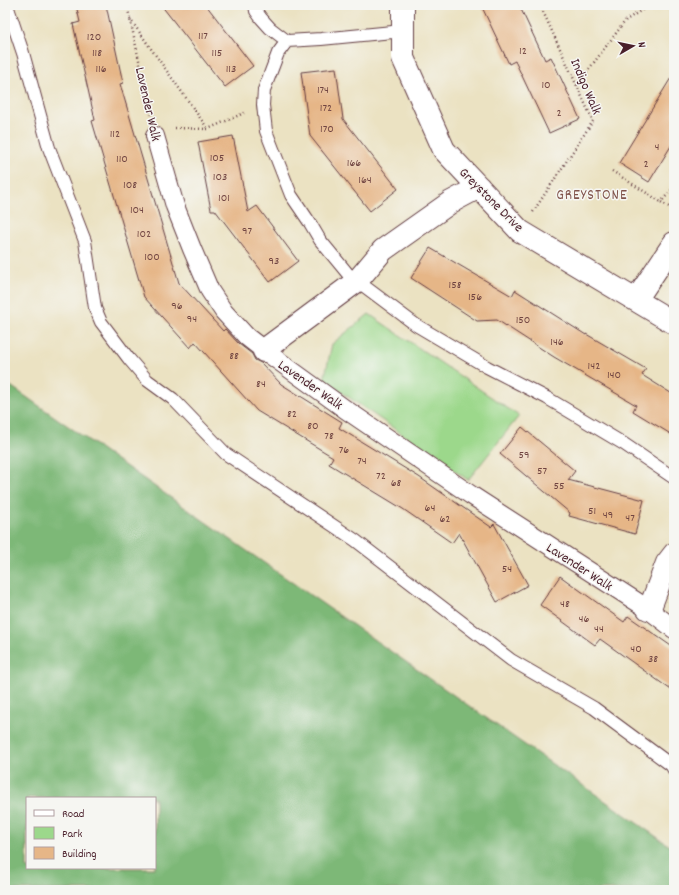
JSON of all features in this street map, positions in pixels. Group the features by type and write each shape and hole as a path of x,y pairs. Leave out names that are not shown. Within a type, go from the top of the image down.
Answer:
{"street":[{"name":"Greystone Drive","path":"403,5 403,58 444,150 520,231 674,323"},
{"name":"Lavender Walk","path":"155,136 175,206 210,291 224,312 239,329 264,351 345,409 471,495 648,609 674,629"},
{"path":"264,351 357,281 383,250 451,202 479,187"},
{"path":"636,300 674,243"},
{"path":"648,609 651,605 667,563 674,554"}],"lane":[{"path":"7,5 23,53 49,148 85,241 96,308 101,322 147,380 173,399 226,454 355,540 511,660 594,708 670,765 674,770"},
{"path":"255,5 256,11 261,18 270,28 287,41 403,31"},
{"path":"287,41 278,54 264,90 263,105 266,131 291,196 320,240 348,274 416,325 624,444 674,478"}],"path":[{"name":"Lavender Walk","path":"127,5 155,136"},
{"name":"Indigo Walk","path":"520,231 593,121 540,5"},
{"path":"577,85 626,20 650,5"},
{"path":"129,18 208,129"},
{"path":"155,136 175,128 208,129 246,112 264,90"},
{"path":"612,171 674,210"},
{"path":"661,202 674,187"}],"green space":[{"path":"369,314 519,416 468,480 324,380 332,344"},
{"path":"5,382 674,849 674,890 5,890"}],"building":[{"path":"76,5 106,5 123,83 120,84 179,283 223,331 225,329 281,384 342,422 339,428 419,477 491,527 494,524 528,585 497,602 459,533 452,543 403,509 329,464 333,457 257,411 195,342 190,348 144,297 92,121 95,120 73,24 80,22"},
{"path":"161,5 206,5 253,66 225,87"},
{"path":"481,5 519,5 545,60 551,57 580,119 549,133 515,61 509,64"},
{"path":"336,68 343,119 398,189 370,211 310,136 301,72"},
{"path":"674,73 674,141 649,182 619,163"},
{"path":"233,136 248,212 257,206 298,261 270,282 215,210 211,210 198,142"},
{"path":"430,248 512,296 515,290 586,335 646,369 642,375 674,395 674,436 633,411 636,405 554,357 497,320 477,321 411,278"},
{"path":"522,427 575,471 568,480 644,500 635,534 569,516 570,513 500,454"},
{"path":"560,576 624,622 628,616 674,648 674,692 600,639 595,645 540,605"}],"district":[{"name":"GREYSTONE","path":"592,194"}]}
